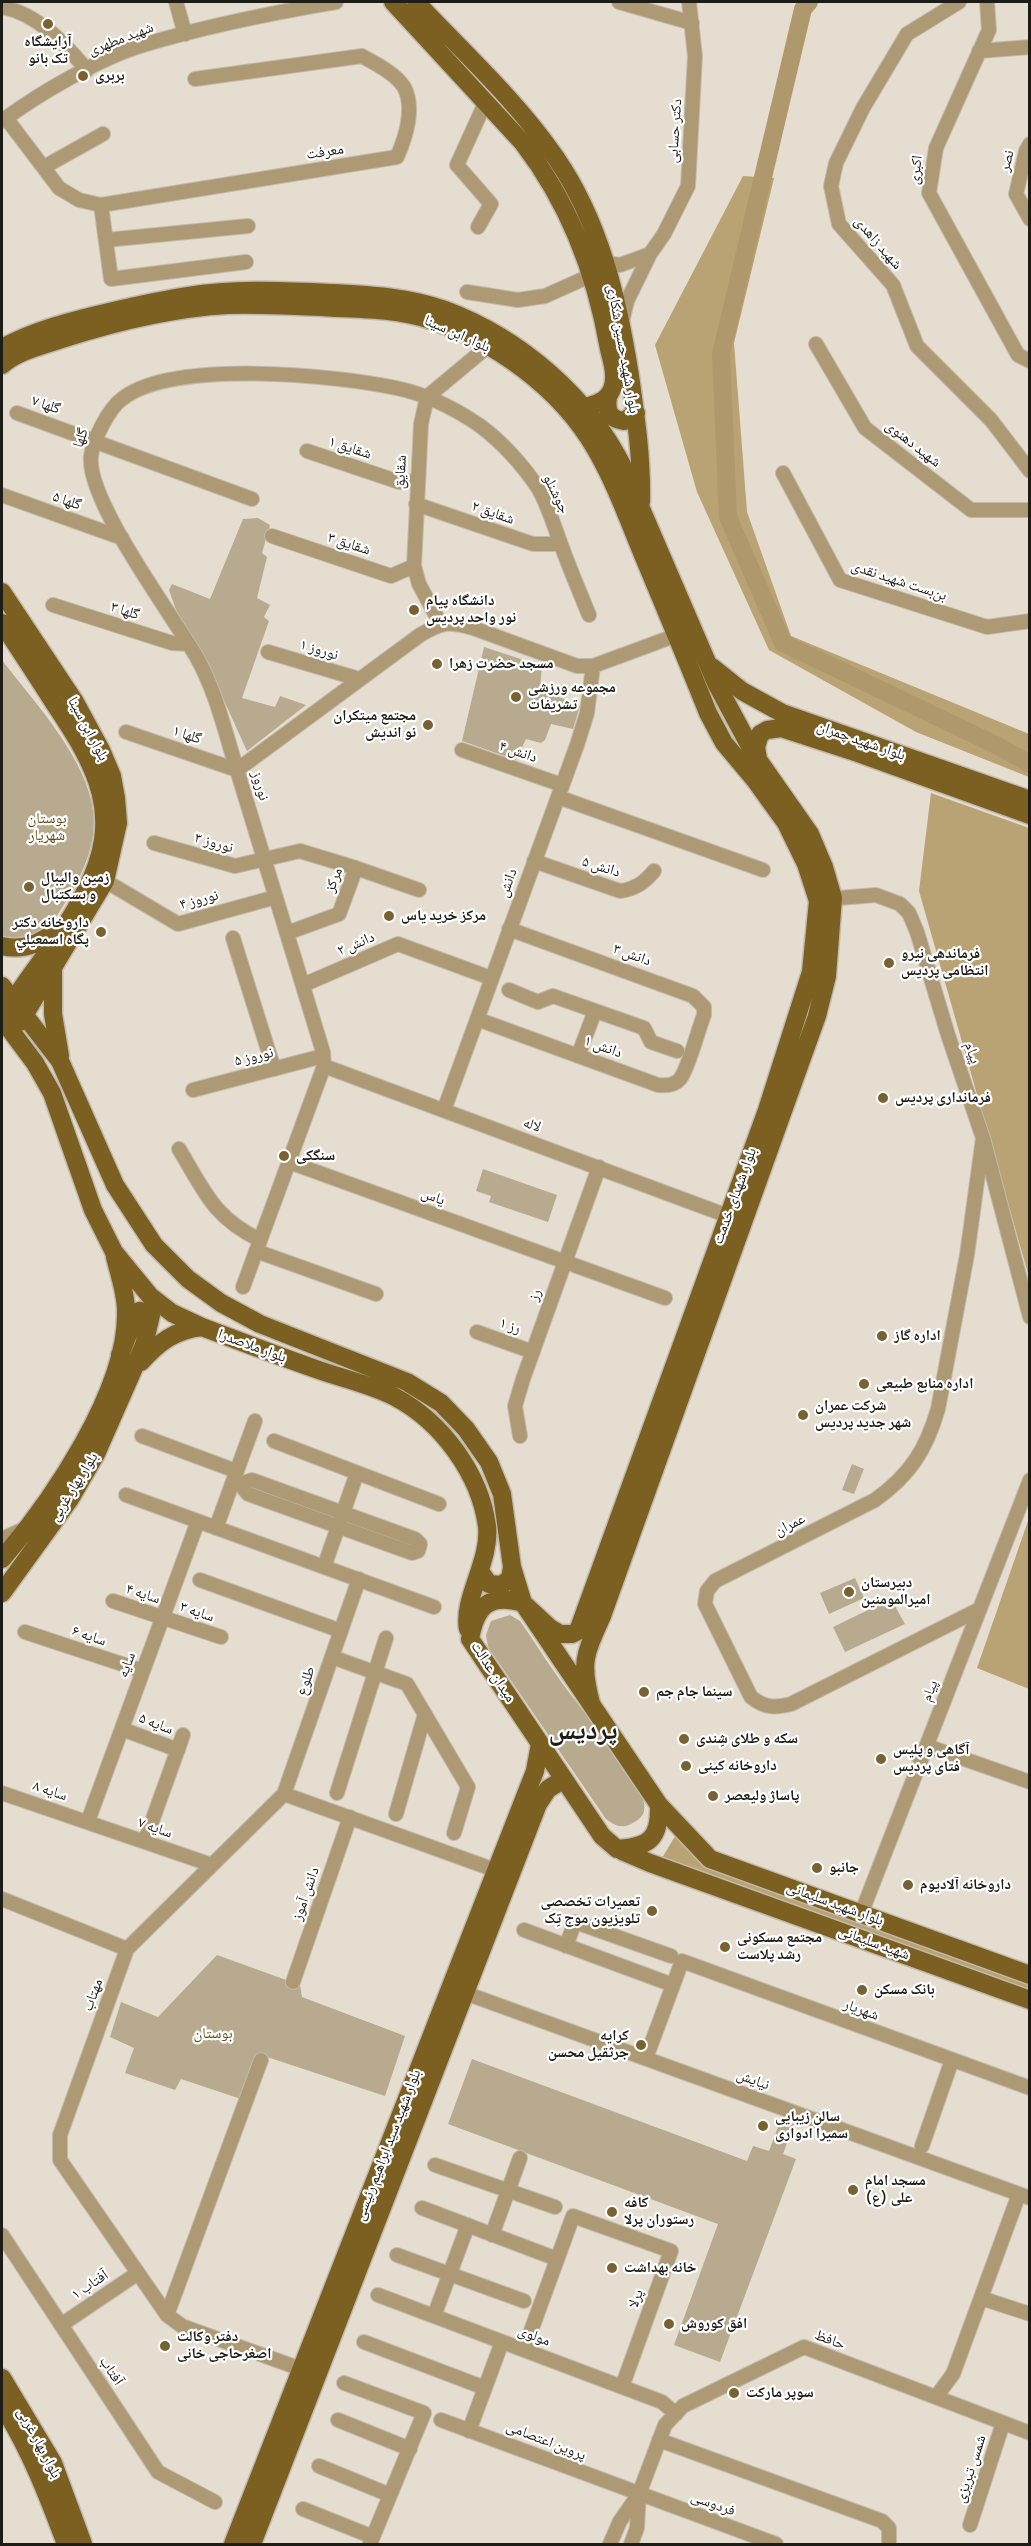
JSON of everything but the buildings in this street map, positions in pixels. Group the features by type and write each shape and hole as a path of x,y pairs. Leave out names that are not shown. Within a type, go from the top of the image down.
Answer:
{"main road":[{"name":"بلوار شهید حسین شکاری","path":"393,2 486,101 542,168 574,227 600,302 614,372 614,383 608,397 578,413"},
{"name":"بلوار شهید حسین شکاری","path":"416,2 510,102 557,159 590,220 606,263 621,324 636,413 641,468 641,510"},
{"name":"بلوار ابن سینا","path":"2,348 21,338 77,320 190,296 271,291 391,297 430,305 485,329 533,359 559,382 578,413 604,465 708,713"},
{"name":"بلوار ابن سینا","path":"2,365 25,351 110,325 176,311 244,304 400,312 430,320 487,346 530,374 578,413 600,426 624,469 704,660 728,703 745,746"},
{"path":"608,397 609,415 615,420 624,421 636,413"},
{"name":"بلوار ابن سینا","path":"2,592 89,726 111,776 116,798 117,823 99,877 51,973 25,999"},
{"name":"بلوار ابن سینا","path":"2,623 71,728 93,766 99,783 104,817 99,877 67,922 25,999"},
{"name":"بلوار شهید چمران","path":"704,660 727,680 763,705 1023,798"},
{"path":"708,713 715,705 728,703 745,701 763,705"},
{"name":"بلوار شهدای خدمت","path":"591,1703 584,1678 587,1650 602,1616 817,1016 827,976 826,899 810,834 745,746 708,713"},
{"name":"بلوار شهید چمران","path":"745,746 767,730 781,728 858,753 1029,815"},
{"name":"بلوار شهدای خدمت","path":"524,1603 550,1628 560,1634 572,1634 578,1631 803,1003 826,899"},
{"path":"2,946 17,947 37,944 67,922"},
{"path":"51,973 53,1014 60,1061"},
{"name":"بلوار ملاصدرا","path":"2,986 25,999 60,1061 99,1151 132,1214 154,1245 189,1279 221,1303 260,1324 407,1382 441,1403 466,1429 489,1462 502,1494 512,1567 524,1603"},
{"path":"5,1024 25,999"},
{"name":"بلوار ملاصدرا","path":"5,1024 34,1063 52,1093 93,1210 114,1252 150,1296 172,1313 202,1327 394,1397 424,1417 450,1443 470,1475 482,1501 487,1529 486,1553 466,1622 470,1639"},
{"path":"114,1252 126,1309 123,1365"},
{"path":"123,1365 171,1335 184,1329 202,1327"},
{"name":"بلوار بهار غربی","path":"2,1559 56,1490 123,1365"},
{"name":"بلوار بهار غربی","path":"2,1593 70,1499 96,1454 123,1365"},
{"path":"480,1571 489,1584 501,1585 510,1578 512,1567"},
{"name":"میدان عدالت","path":"524,1603 508,1599 487,1603 474,1619 470,1639 602,1836 617,1849"},
{"path":"524,1603 659,1805 660,1821 657,1831 648,1842 637,1848 617,1849"},
{"name":"بلوار شهید سید ابراهیم رئیسی","path":"252,2544 457,1990 495,1870 535,1771 540,1744"},
{"name":"بلوار شهید سید ابراهیم رئیسی","path":"233,2544 301,2369 457,1990 538,1804 548,1789 564,1779"},
{"name":"بلوار شهید سلیمانی","path":"659,1805 710,1859 1029,1975"},
{"name":"شهید سلیمانی","path":"617,1849 1029,2000"},
{"name":"بلوار بهار غربی","path":"2,2378 53,2463 83,2544"},
{"name":"بلوار بهار غربی","path":"2,2405 40,2474 66,2544"}],"street":[{"path":"176,2 185,34"},
{"name":"شهید مطهری","path":"4,119 87,70 141,45 270,13 336,2"},
{"path":"619,2 692,23"},
{"name":"دکتر حسابی","path":"621,324 627,301 688,186 695,56 689,2"},
{"name":"شهید زاهدی","path":"959,2 907,34 844,144 836,163 831,186 839,224 893,285 917,346 991,420 1029,471"},
{"name":"اکبری","path":"987,2 988,30 936,148 929,193 1018,355 1029,361"},
{"path":"2,7 25,15 62,41 87,70"},
{"path":"979,51 1029,47"},
{"name":"معرفت","path":"4,119 59,188 79,200 102,205 398,156 404,142 409,109 404,87 385,68 362,56 195,79"},
{"path":"478,227 491,204 457,165 486,101"},
{"path":"44,167 103,134"},
{"name":"نصر","path":"1029,144 1016,194 1029,219"},
{"path":"102,205 111,279 246,262"},
{"path":"106,240 248,226"},
{"path":"606,263 620,265 650,254"},
{"path":"467,292 518,300 545,296 592,275"},
{"name":"شهید دهنوی","path":"816,344 865,428 971,510 1029,510"},
{"path":"427,397 487,346"},
{"name":"گلها","path":"237,770 213,691 188,644 122,538 99,496 92,475 91,455 109,412 122,399 151,385 198,375 324,378 397,388 427,397"},
{"name":"شقایق","path":"427,397 421,424 414,566 420,584 440,623"},
{"name":"جوشنلو","path":"427,397 481,426 522,467 539,490 589,615"},
{"name":"گلها ۷","path":"17,413 252,499"},
{"name":"شقایق ۱","path":"307,452 399,482 417,481"},
{"name":"بن‌بست شهید نقدی","path":"783,473 840,580 987,627 1029,621"},
{"name":"گلها ۵","path":"2,495 122,538"},
{"name":"شقایق ۲","path":"416,504 533,544 560,544"},
{"name":"شقایق ۳","path":"272,536 391,576 414,566"},
{"name":"گلها ۳","path":"53,605 172,643 188,644"},
{"path":"440,623 456,623 473,628 577,666 593,666 677,635"},
{"name":"نوروز","path":"324,1061 237,770 420,635 440,623"},
{"name":"نوروز ۱","path":"268,652 359,680"},
{"name":"دانش","path":"444,1110 587,713 593,666"},
{"name":"گلها ۱","path":"126,732 237,770"},
{"name":"دانش ۴","path":"462,750 762,870"},
{"name":"نوروز ۳","path":"154,843 235,866 300,851 356,867"},
{"name":"دانش ۵","path":"534,861 620,891 633,889 654,871"},
{"name":"مرکز","path":"287,933 339,914 356,867 419,890"},
{"name":"نوروز ۴","path":"99,877 178,924 276,897"},
{"name":"پیام","path":"826,899 876,895 900,904 909,913 918,934 948,1035 983,1138 1029,1317"},
{"name":"دانش ۳","path":"509,928 693,996 704,1007 694,1042"},
{"path":"233,938 274,1069"},
{"name":"دانش ۲","path":"303,985 398,944 491,978"},
{"path":"509,990 538,1002 553,996 644,1028 651,1042 676,1051"},
{"path":"579,1056 595,1011"},
{"name":"دانش ۱","path":"477,1019 667,1086 680,1078 694,1042"},
{"path":"243,1287 324,1061"},
{"name":"لاله","path":"324,1061 444,1110 728,1216"},
{"name":"نوروز ۵","path":"193,1090 274,1069 324,1061"},
{"name":"عمران","path":"980,1609 791,1704 775,1707 763,1706 751,1697 705,1604 707,1591 715,1581 875,1500 896,1485 919,1457 931,1434 938,1409 967,1255 983,1138"},
{"path":"179,1149 215,1208 258,1246 376,1294"},
{"name":"یاس","path":"289,1162 665,1298"},
{"name":"رز","path":"520,1436 515,1406 599,1167"},
{"name":"رز ۱","path":"477,1332 533,1352"},
{"path":"216,1528 255,1421"},
{"path":"142,1436 236,1471"},
{"path":"274,1441 439,1504"},
{"path":"324,1567 357,1473"},
{"path":"341,1520 252,1480 246,1482 244,1489 248,1494 341,1520 415,1539 420,1544 418,1551 412,1553 341,1520"},
{"name":"پیام","path":"861,1914 1029,1480"},
{"path":"126,1495 434,1606"},
{"name":"سایه","path":"88,1821 198,1521"},
{"path":"2,1539 30,1526"},
{"name":"طلوع","path":"284,1794 359,1579"},
{"path":"200,1580 341,1631"},
{"name":"سایه ۴","path":"113,1601 163,1617"},
{"name":"سایه ۳","path":"163,1617 221,1638"},
{"name":"سایه ۶","path":"25,1632 143,1671"},
{"path":"337,1793 386,1638"},
{"path":"332,1658 407,1684 468,1787 454,1833"},
{"path":"396,1814 424,1714"},
{"name":"سایه ۵","path":"122,1729 178,1750"},
{"path":"145,1842 183,1735"},
{"path":"927,1746 1029,1782"},
{"name":"سایه ۸","path":"2,1793 88,1821"},
{"path":"284,1794 495,1870"},
{"name":"مهتاب","path":"284,1794 127,1949 60,2135 60,2160 167,2315 182,2326 301,2369"},
{"name":"دانش آموز","path":"293,1982 350,1817"},
{"name":"سایه ۷","path":"88,1821 212,1865"},
{"path":"2,1899 127,1949"},
{"name":"شهریار","path":"566,1946 575,1922 1029,2088"},
{"path":"524,1930 673,1985"},
{"path":"646,2058 673,1985 677,1958"},
{"name":"نیایش","path":"457,1990 1024,2196"},
{"path":"167,2315 261,2060"},
{"path":"922,2146 952,2060"},
{"path":"492,2235 520,2158"},
{"path":"435,2165 555,2207"},
{"path":"936,2397 953,2374 981,2298 1024,2196"},
{"path":"422,2208 558,2259 524,2350"},
{"name":"پرلا","path":"558,2259 573,2216 671,2251 622,2387"},
{"path":"434,2316 468,2225"},
{"name":"آفتاب","path":"2,2235 158,2472 215,2502"},
{"path":"397,2255 524,2301"},
{"name":"آفتاب ۱","path":"61,2325 138,2273"},
{"name":"مولوی","path":"378,2295 662,2402 676,2414"},
{"path":"981,2298 1029,2314"},
{"path":"364,2342 485,2388"},
{"path":"469,2430 502,2342"},
{"name":"حافظ","path":"610,2544 620,2521 639,2494 665,2425 682,2406 804,2347 1029,2433"},
{"path":"303,2509 371,2541 424,2413 344,2383"},
{"path":"338,2420 410,2449"},
{"name":"پروین اعتصامی","path":"441,2420 639,2494"},
{"name":"شمس تبریزی","path":"970,2525 1003,2423"},
{"path":"659,2440 882,2521 891,2533 889,2544"},
{"path":"319,2466 390,2495"},
{"name":"حافظ","path":"631,2544 637,2528 639,2494"},
{"name":"فردوسی","path":"639,2494 776,2544"},
{"path":"620,2521 627,2519 634,2521 637,2528"}],"green space":[{"path":"258,518 270,525 262,553 267,557 257,598 270,605 264,617 269,621 242,698 275,707 280,696 306,705 247,751 202,652 176,610 169,590 172,584 210,599 243,519"},
{"name":"مجموعه ورزشی تشریفات","path":"484,647 542,666 540,689 580,706 573,729 551,724 545,740 541,743 526,739 516,760 462,741"},
{"name":"بوستان شهریار","path":"2,660 48,719 78,765 88,788 93,812 91,845 85,865 71,893 49,924 35,934 19,939 2,937"},
{"path":"483,1169 557,1195 548,1222 489,1202 491,1196 476,1191"},
{"path":"852,1464 864,1469 854,1494 842,1490"},
{"path":"855,1578 864,1598 829,1614 820,1593"},
{"path":"891,1599 905,1624 845,1652 833,1627"},
{"path":"510,1615 520,1621 560,1681 615,1750 634,1778 644,1803 642,1816 635,1822 621,1826 606,1819 488,1647 486,1635 491,1621"},
{"name":"بوستان","path":"217,1955 300,1985 302,1997 405,2036 385,2096 261,2055 241,2099 181,2079 175,2090 125,2073 134,2048 110,2037 121,2002 158,2017"},
{"path":"472,2059 747,2161 753,2146 769,2151 781,2119 794,2124 783,2154 796,2159 720,2362 674,2345 718,2224 448,2124"}],"shaded area":[{"path":"743,176 774,178 734,343 747,512 791,636 1029,734 1029,777 916,732 769,650 697,492 655,345"},
{"path":"931,793 1029,828 1029,1277 919,891"},
{"path":"1029,1518 1029,1689 977,1668"},
{"path":"677,1833 708,1865 1029,1982 1029,1992 662,1858"}],"waterway":[{"path":"809,2 803,9 721,354 728,517 783,643 996,745 1030,764"}],"place":[{"name":"آرایشگاه تک بانو","path":"48,24"},
{"name":"بربری","path":"83,76"},
{"name":"دانشگاه پیام نور واحد پردیس","path":"414,610"},
{"name":"مسجد حضرت زهرا","path":"437,664"},
{"name":"مجموعه ورزشی تشریفات","path":"516,697"},
{"name":"مجتمع میتکران نو اندیش","path":"428,725"},
{"name":"زمین والیبال و بسکتبال","path":"29,887"},
{"name":"مرکز خرید یاس","path":"389,916"},
{"name":"داروخانه دكتر پگاه اسمعيلي","path":"101,932"},
{"name":"فرماندهی نیرو انتظامی پردیس","path":"889,963"},
{"name":"فرمانداری پردیس","path":"883,1098"},
{"name":"سنگکی","path":"284,1156"},
{"name":"اداره گاز","path":"882,1336"},
{"name":"اداره منابع طبیعی","path":"864,1384"},
{"name":"شرکت عمران شهر جدید پردیس","path":"803,1415"},
{"name":"دبیرستان امیرالمومنین","path":"849,1592"},
{"name":"سینما جام جم","path":"644,1692"},
{"name":"سکه و طلای شِندی","path":"684,1739"},
{"name":"آگاهی و پلیس فتای پردیس","path":"881,1759"},
{"name":"داروخانه کینی","path":"686,1766"},
{"name":"پاساژ ولیعصر","path":"713,1796"},
{"name":"جانبو","path":"817,1868"},
{"name":"داروخانه آلادیوم","path":"908,1885"},
{"name":"تعمیرات تخصصی تلویزیون موج تِک","path":"652,1911"},
{"name":"مجتمع مسکونی رشد پلاست","path":"725,1947"},
{"name":"بانک مسکن","path":"862,1990"},
{"name":"کرایه جرثقیل محسن","path":"641,2045"},
{"name":"سالن زیبایی سمیرا ادواری","path":"763,2126"},
{"name":"مسجد امام علی (ع)","path":"853,2190"},
{"name":"کافه رستوران پرلا","path":"612,2212"},
{"name":"خانه بهداشت","path":"612,2268"},
{"name":"افق کوروش","path":"669,2324"},
{"name":"دفتر وکالت اصغرحاجی خانی","path":"165,2346"},
{"name":"سوپر مارکت","path":"734,2393"}],"district":[{"name":"پردیس","path":"583,1731"}]}
